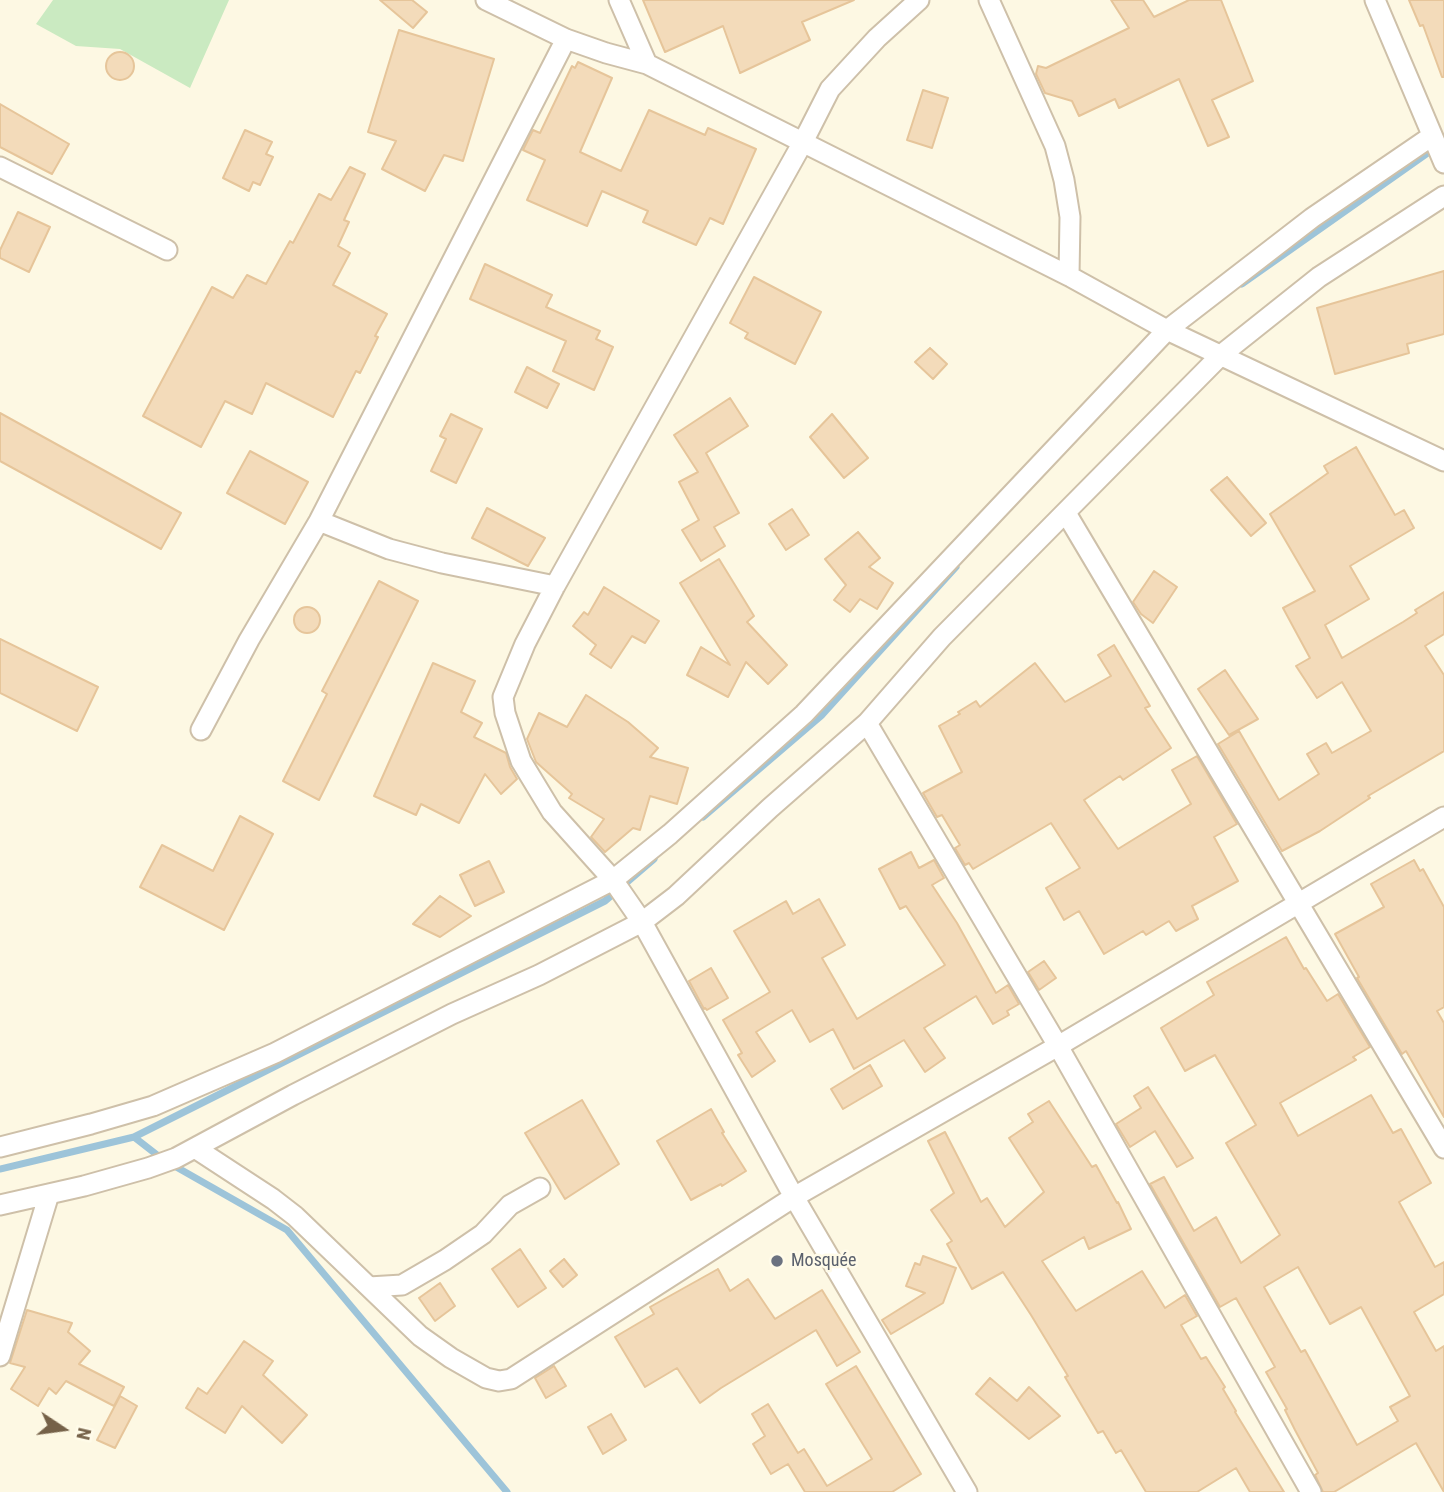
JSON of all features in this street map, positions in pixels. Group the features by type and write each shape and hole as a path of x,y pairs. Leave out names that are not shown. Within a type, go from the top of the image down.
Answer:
{"street":[{"path":"486,0 566,38 606,53 648,64 1069,276 1167,330 1444,461"},
{"path":"619,0 648,64"},
{"path":"919,0 877,38 830,89 555,586 525,644 503,697 505,713 521,761 552,812 613,880 642,922 794,1197 967,1492"},
{"path":"989,0 1055,146 1070,217 1069,276"},
{"path":"1375,0 1444,163"},
{"path":"201,730 248,640 319,521 566,38"},
{"path":"0,1147 153,1106 251,1064 613,880 670,834 804,714 1167,330 1312,218 1432,136"},
{"path":"0,167 167,250"},
{"path":"0,1205 148,1168 176,1158 452,1014 539,975 642,922 676,896 770,808 867,723 942,636 1221,355 1319,277 1444,196"},
{"path":"1066,513 1444,1149"},
{"path":"319,521 389,549 442,563 555,586"},
{"path":"867,723 1058,1046 1311,1492"},
{"path":"195,1148 295,1216 420,1336 486,1378 499,1381 511,1379 794,1197 1058,1046 1444,817"},
{"path":"369,1287 402,1285 445,1261 483,1234 510,1205 540,1188"},
{"path":"0,1356 49,1194"}],"green space":[{"path":"53,0 229,0 190,88 120,49 76,46 36,24"}],"building":[{"path":"380,0 412,0 427,12 413,28"},
{"path":"643,0 854,0 802,22 810,40 740,73 723,26 665,52"},
{"path":"1111,0 1143,0 1154,17 1189,0 1221,0 1253,81 1212,100 1229,137 1208,146 1179,79 1119,108 1115,99 1079,116 1072,101 1045,93 1036,74 1038,66 1046,68 1129,28"},
{"path":"1409,0 1444,0 1444,77 1423,25 1420,26"},
{"path":"399,30 494,59 463,161 444,155 425,191 382,169 396,141 368,132"},
{"path":"120,52 130,56 134,66 130,76 120,80 110,76 106,66 110,56"},
{"path":"578,62 612,78 580,152 621,171 649,110 705,135 708,128 756,149 723,224 710,218 696,245 643,222 648,211 602,191 587,226 527,200 545,160 523,150 533,130 540,133 572,66 575,68"},
{"path":"923,90 948,98 932,148 907,140"},
{"path":"0,104 69,144 52,174 0,147"},
{"path":"245,130 272,142 266,154 273,157 260,185 253,182 249,191 223,178"},
{"path":"350,167 365,174 344,220 349,222 338,246 350,253 333,285 387,314 360,373 356,371 333,417 266,383 252,414 225,401 201,447 143,416 212,287 233,298 247,275 266,284 290,241 293,243 319,194 331,200"},
{"path":"18,212 50,227 29,272 0,258 0,250"},
{"path":"485,264 552,295 546,307 600,331 596,339 613,347 594,390 553,371 566,341 470,299"},
{"path":"1444,271 1444,334 1407,344 1409,353 1335,374 1317,308"},
{"path":"754,277 821,312 795,364 745,338 748,333 730,323"},
{"path":"930,348 947,364 933,379 915,362"},
{"path":"527,367 559,384 547,408 515,392"},
{"path":"730,398 748,426 706,453 739,513 714,527 725,546 701,561 682,530 699,520 679,482 698,472 674,435"},
{"path":"0,413 181,513 161,549 0,461"},
{"path":"451,414 482,429 456,483 431,471 446,439 440,436"},
{"path":"832,414 868,458 844,478 810,437"},
{"path":"1356,447 1395,515 1404,510 1414,528 1350,566 1369,599 1325,625 1342,658 1417,613 1415,610 1444,592 1444,634 1425,646 1444,675 1444,751 1368,796 1370,798 1320,831 1282,851 1218,744 1239,731 1279,800 1319,774 1307,754 1326,743 1332,753 1371,731 1342,682 1317,698 1296,666 1310,658 1283,608 1315,591 1270,514 1328,473 1324,466"},
{"path":"250,451 308,482 285,524 227,493"},
{"path":"1227,477 1266,523 1251,536 1211,490"},
{"path":"487,508 545,538 528,566 472,538"},
{"path":"792,509 809,535 786,550 769,524"},
{"path":"858,532 880,558 869,567 893,583 877,609 860,599 850,612 834,600 846,585 825,559"},
{"path":"719,559 754,616 747,622 787,665 768,684 746,662 728,697 687,675 701,647 730,665 680,583"},
{"path":"1154,571 1177,587 1153,623 1141,614 1133,602"},
{"path":"379,581 418,601 319,800 283,781 327,694 322,691"},
{"path":"604,587 659,621 645,643 632,636 611,668 590,654 596,645 573,626 584,612 588,615"},
{"path":"307,607 316,611 320,620 316,629 307,633 298,629 294,620 298,611"},
{"path":"0,639 98,687 77,731 0,693"},
{"path":"1114,645 1150,706 1145,708 1171,748 1123,780 1120,776 1084,800 1118,849 1191,804 1172,770 1197,756 1237,824 1214,837 1238,881 1192,906 1198,919 1176,931 1169,921 1146,935 1143,931 1104,954 1079,911 1064,920 1046,888 1080,868 1051,823 973,869 969,863 965,865 955,848 960,845 942,815 937,817 923,793 962,772 939,726 976,701 980,707 1035,663 1065,702 1111,676 1098,655"},
{"path":"433,663 475,681 461,712 482,723 474,737 506,753 517,779 501,794 485,774 459,823 421,804 416,815 374,796"},
{"path":"1225,670 1258,719 1229,735 1198,689"},
{"path":"586,695 628,722 658,748 650,757 688,768 677,804 650,796 640,830 633,828 605,852 591,837 604,819 569,798 572,794 536,762 527,739 539,713 567,727"},
{"path":"240,816 273,834 224,930 140,887 162,845 213,871"},
{"path":"911,852 919,868 934,860 944,878 932,885 957,923 996,993 1008,985 1019,1004 1007,1011 1009,1015 993,1024 976,996 924,1028 945,1058 925,1072 904,1040 854,1069 833,1029 810,1042 792,1010 756,1032 775,1061 752,1077 738,1055 742,1053 723,1020 770,992 734,931 786,901 793,914 819,899 845,945 822,958 857,1019 945,965 906,906 900,909 879,869"},
{"path":"1414,860 1420,871 1423,869 1444,907 1444,1007 1437,1011 1444,1023 1444,1117 1406,1051 1402,1054 1357,978 1359,977 1335,934 1384,907 1371,884"},
{"path":"489,861 504,892 475,906 460,875"},
{"path":"440,896 471,916 440,937 413,924"},
{"path":"1286,937 1304,969 1306,968 1327,1001 1338,994 1370,1047 1353,1057 1356,1060 1280,1103 1298,1136 1371,1095 1393,1133 1401,1129 1431,1183 1399,1202 1435,1267 1444,1262 1444,1294 1414,1312 1436,1351 1444,1346 1444,1492 1416,1443 1334,1492 1323,1492 1315,1475 1318,1473 1266,1372 1275,1367 1236,1298 1220,1307 1150,1184 1164,1177 1194,1231 1216,1217 1241,1263 1280,1235 1226,1143 1256,1125 1215,1055 1185,1071 1161,1028 1214,995 1207,982","holes":["1298,1267 1330,1324 1361,1307 1410,1396 1390,1407 1398,1421 1357,1445 1305,1350 1301,1352 1264,1287"]},
{"path":"1044,961 1056,978 1039,990 1028,972"},
{"path":"711,968 728,998 707,1010 689,981"},
{"path":"870,1065 882,1086 843,1109 831,1089"},
{"path":"1148,1087 1193,1158 1177,1167 1155,1131 1130,1147 1116,1124 1141,1108 1134,1096"},
{"path":"582,1100 619,1164 565,1199 525,1133"},
{"path":"1049,1101 1092,1167 1096,1165 1131,1229 1089,1249 1084,1237 1042,1261 1076,1311 1142,1271 1165,1308 1185,1295 1197,1316 1181,1325 1201,1359 1206,1357 1225,1387 1223,1389 1235,1412 1284,1492 1250,1492 1236,1468 1197,1492 1146,1492 1121,1450 1116,1453 1103,1431 1098,1433 1065,1377 1068,1376 1003,1272 972,1289 947,1244 952,1241 931,1210 954,1193 928,1141 945,1132 981,1202 987,1198 1005,1227 1044,1192 1009,1138 1033,1122 1028,1114"},
{"path":"711,1109 724,1132 722,1133 746,1171 691,1200 657,1141"},
{"path":"520,1249 546,1288 518,1307 492,1269"},
{"path":"923,1256 956,1268 943,1303 891,1334 882,1320 925,1293 906,1286 915,1263 920,1265"},
{"path":"564,1259 577,1275 563,1287 550,1271"},
{"path":"718,1269 730,1291 748,1279 775,1319 822,1290 860,1352 837,1366 816,1330 700,1403 677,1368 645,1387 615,1337 654,1314 650,1307"},
{"path":"440,1283 455,1306 435,1321 419,1298"},
{"path":"27,1310 72,1323 68,1332 90,1351 79,1364 124,1387 114,1406 66,1381 56,1394 49,1388 38,1406 11,1389 25,1367 10,1363"},
{"path":"244,1341 273,1361 263,1375 307,1415 282,1443 242,1406 225,1433 186,1408 198,1388 207,1394"},
{"path":"554,1366 566,1386 546,1398 535,1378"},
{"path":"856,1366 921,1474 892,1492 805,1492 788,1464 771,1474 753,1444 765,1436 752,1414 768,1404 798,1453 804,1449 827,1486 872,1459 826,1384"},
{"path":"990,1378 1017,1401 1029,1387 1060,1416 1029,1439 976,1394"},
{"path":"120,1396 137,1406 115,1448 97,1440"},
{"path":"611,1414 626,1440 603,1454 588,1427"}],"waterway":[{"path":"1242,284 1435,148"},
{"path":"703,817 822,715 956,567"},
{"path":"0,1169 134,1137 605,901 654,859"},
{"path":"134,1137 161,1158"},
{"path":"171,1164 287,1230 507,1492"}],"place":[{"name":"Mosquée","path":"777,1261"}]}
